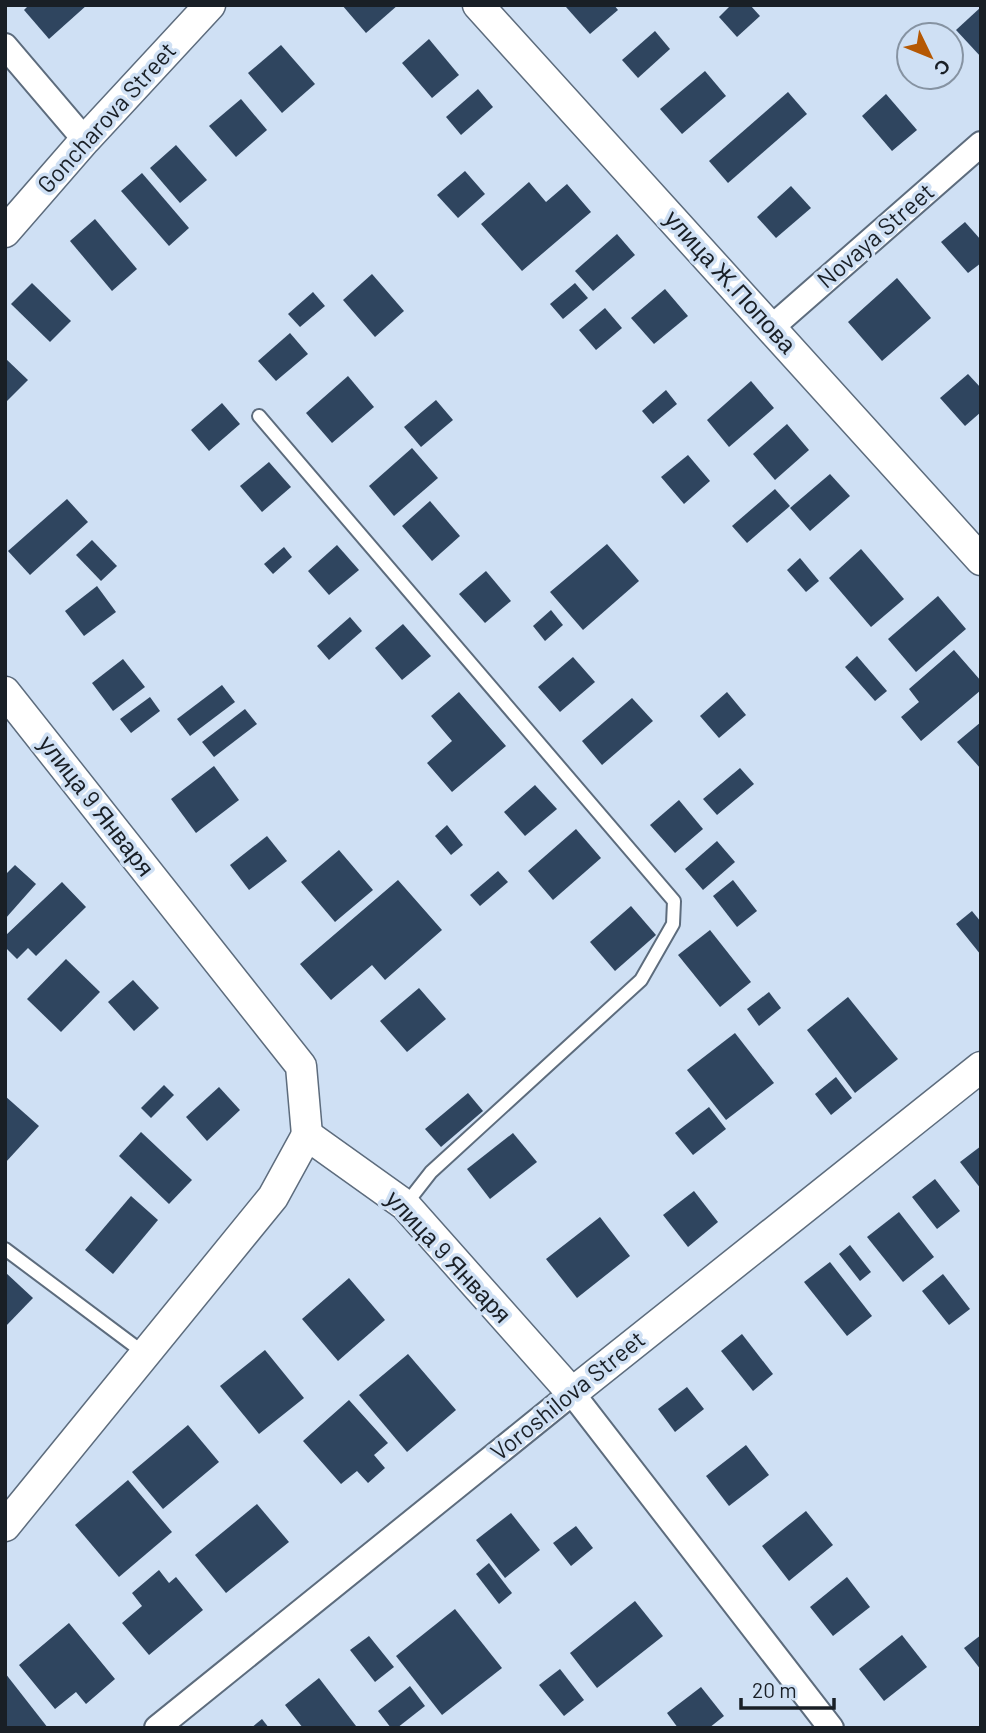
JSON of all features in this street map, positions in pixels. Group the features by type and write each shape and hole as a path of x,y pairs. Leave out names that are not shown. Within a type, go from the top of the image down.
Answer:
{"street":[{"name":"Goncharova Street","path":"5,232 85,140 210,5"},
{"name":"улица Ж.Попова","path":"478,5 981,560"},
{"path":"5,46 85,140"},
{"name":"Novaya Street","path":"771,328 981,145"},
{"name":"улица 9 Января","path":"5,692 302,1066 307,1135 405,1205 572,1393 831,1728"},
{"name":"Voroshilova Street","path":"157,1728 981,1067"},
{"path":"5,1526 273,1197 307,1135"}],"lane":[{"path":"259,416 674,901 673,924 641,981 431,1172 405,1205"},
{"path":"5,1249 144,1353"}],"building":[{"path":"29,5 87,5 49,39 24,10"},
{"path":"342,5 398,5 366,33"},
{"path":"614,5 618,10 590,34 566,7"},
{"path":"731,5 750,5 760,16 737,37 719,17"},
{"path":"981,7 981,57 965,40 965,22"},
{"path":"655,31 670,49 638,78 622,60"},
{"path":"429,39 459,75 432,98 402,63"},
{"path":"281,45 315,84 282,113 248,73"},
{"path":"705,71 726,96 682,134 660,109"},
{"path":"478,89 493,107 461,135 446,117"},
{"path":"788,92 807,114 728,183 709,161"},
{"path":"886,94 917,130 892,151 862,116"},
{"path":"241,99 267,130 236,157 209,126"},
{"path":"176,145 207,180 180,203 150,168"},
{"path":"465,171 485,194 458,218 437,195"},
{"path":"142,173 189,228 169,246 121,191"},
{"path":"529,182 546,202 567,184 591,212 522,271 481,224"},
{"path":"791,186 811,208 776,238 757,217"},
{"path":"95,219 137,269 112,291 70,241"},
{"path":"965,222 981,240 981,263 968,273 941,242"},
{"path":"617,234 635,255 593,291 575,271"},
{"path":"372,274 404,311 375,337 343,300"},
{"path":"897,278 931,318 882,361 848,322"},
{"path":"32,283 71,321 50,342 11,304"},
{"path":"575,283 588,298 563,319 550,304"},
{"path":"665,289 688,316 654,344 631,318"},
{"path":"313,292 325,306 300,327 288,314"},
{"path":"605,308 622,328 596,350 579,330"},
{"path":"290,333 308,354 276,381 258,361"},
{"path":"5,358 28,380 7,401 5,400"},
{"path":"968,374 981,388 981,412 965,426 940,398"},
{"path":"348,376 374,407 332,443 306,413"},
{"path":"751,381 774,408 729,447 707,420"},
{"path":"666,390 677,404 653,424 642,411"},
{"path":"436,400 453,420 421,447 404,427"},
{"path":"222,403 240,424 209,451 191,430"},
{"path":"787,424 809,450 775,480 753,454"},
{"path":"412,448 438,478 394,516 369,486"},
{"path":"688,455 710,481 684,504 661,477"},
{"path":"269,462 291,487 262,512 240,486"},
{"path":"830,474 850,496 810,531 790,508"},
{"path":"775,489 790,506 747,543 732,526"},
{"path":"67,499 88,522 30,575 8,551"},
{"path":"430,501 460,536 432,561 402,526"},
{"path":"92,540 117,566 101,581 76,555"},
{"path":"607,544 639,581 583,630 550,592"},
{"path":"337,545 359,570 329,595 308,571"},
{"path":"284,547 292,557 273,574 264,564"},
{"path":"861,549 904,599 871,627 829,578"},
{"path":"800,558 819,581 806,592 787,570"},
{"path":"486,571 511,601 485,623 459,594"},
{"path":"97,586 116,612 84,636 65,611"},
{"path":"938,596 966,629 916,672 888,639"},
{"path":"551,610 563,625 545,641 533,626"},
{"path":"350,617 362,631 329,660 317,646"},
{"path":"403,624 431,656 402,680 375,648"},
{"path":"954,650 981,681 981,690 921,741 901,717 919,702 909,689"},
{"path":"857,656 887,691 875,701 845,667"},
{"path":"573,657 595,682 560,712 538,687"},
{"path":"123,659 145,687 113,711 92,683"},
{"path":"222,685 235,702 190,736 177,719"},
{"path":"459,692 506,746 452,792 427,763 452,741 431,716"},
{"path":"727,692 746,715 719,738 700,716"},
{"path":"150,697 160,711 131,733 120,719"},
{"path":"632,698 653,721 602,765 582,741"},
{"path":"245,709 257,724 214,757 202,742"},
{"path":"981,722 981,769 957,742"},
{"path":"214,766 239,800 196,833 171,799"},
{"path":"740,768 754,784 717,815 703,799"},
{"path":"535,785 557,809 525,836 504,812"},
{"path":"679,800 703,829 675,853 650,825"},
{"path":"447,825 463,845 451,855 435,836"},
{"path":"576,829 601,858 553,900 528,871"},
{"path":"267,836 287,861 249,890 230,865"},
{"path":"717,841 735,862 703,890 685,869"},
{"path":"339,850 373,890 335,922 301,882"},
{"path":"15,865 36,884 5,919 5,875"},
{"path":"498,871 508,882 480,906 470,895"},
{"path":"398,880 442,930 385,980 372,965 331,1000 300,964"},
{"path":"733,880 757,911 737,927 713,896"},
{"path":"62,882 86,907 36,956 28,948 17,959 5,947 5,936"},
{"path":"631,906 656,935 615,971 590,942"},
{"path":"972,911 981,922 981,955 956,924"},
{"path":"710,930 751,982 720,1007 678,955"},
{"path":"66,959 100,992 61,1032 27,999"},
{"path":"133,980 159,1008 134,1031 108,1002"},
{"path":"419,988 446,1019 407,1052 380,1021"},
{"path":"769,992 781,1008 759,1026 747,1009"},
{"path":"848,997 898,1059 855,1093 807,1030"},
{"path":"735,1033 774,1083 726,1120 687,1070"},
{"path":"836,1077 852,1098 831,1115 815,1094"},
{"path":"164,1085 174,1095 151,1118 141,1108"},
{"path":"219,1087 240,1110 207,1141 186,1117"},
{"path":"468,1093 483,1111 441,1147 425,1129"},
{"path":"5,1096 39,1126 5,1163"},
{"path":"709,1107 726,1129 693,1155 675,1133"},
{"path":"141,1132 192,1180 169,1204 119,1156"},
{"path":"513,1133 537,1162 490,1199 467,1169"},
{"path":"981,1146 981,1189 960,1162"},
{"path":"935,1179 960,1211 937,1229 912,1197"},
{"path":"694,1191 718,1222 688,1247 663,1215"},
{"path":"131,1196 158,1220 113,1274 85,1250"},
{"path":"899,1212 934,1257 903,1282 867,1237"},
{"path":"600,1217 630,1256 577,1298 546,1259"},
{"path":"850,1245 871,1272 860,1281 839,1254"},
{"path":"830,1262 872,1316 847,1336 804,1282"},
{"path":"5,1272 33,1298 5,1327"},
{"path":"943,1274 970,1309 949,1325 922,1291"},
{"path":"349,1278 385,1320 338,1361 302,1319"},
{"path":"742,1334 773,1374 753,1391 721,1351"},
{"path":"265,1350 304,1398 259,1434 220,1386"},
{"path":"408,1354 456,1410 407,1452 359,1395"},
{"path":"687,1387 704,1409 675,1432 658,1409"},
{"path":"349,1400 388,1443 374,1455 385,1468 368,1483 357,1471 341,1484 303,1441"},
{"path":"188,1425 219,1462 163,1509 132,1472"},
{"path":"746,1445 769,1475 729,1506 706,1476"},
{"path":"128,1480 172,1532 119,1577 75,1525"},
{"path":"257,1504 289,1542 226,1593 195,1555"},
{"path":"806,1511 833,1545 789,1581 762,1546"},
{"path":"511,1513 540,1550 505,1578 476,1540"},
{"path":"576,1526 593,1548 571,1566 553,1543"},
{"path":"489,1563 512,1593 499,1604 476,1574"},
{"path":"159,1570 169,1583 176,1577 203,1610 149,1655 122,1623 142,1606 132,1593"},
{"path":"847,1577 870,1607 833,1636 810,1607"},
{"path":"635,1601 663,1636 597,1688 570,1653"},
{"path":"455,1609 502,1668 442,1715 396,1656"},
{"path":"69,1623 115,1679 86,1704 76,1692 55,1709 19,1665"},
{"path":"902,1635 927,1667 884,1701 859,1669"},
{"path":"981,1635 981,1670 964,1648"},
{"path":"369,1636 394,1667 375,1682 350,1650"},
{"path":"560,1669 584,1700 564,1716 539,1685"},
{"path":"5,1673 48,1728 5,1728"},
{"path":"319,1678 356,1726 354,1728 303,1728 285,1705"},
{"path":"410,1686 425,1706 397,1728 391,1728 378,1711"},
{"path":"701,1687 724,1716 709,1728 678,1728 667,1713"},
{"path":"262,1719 269,1728 251,1728"}]}
